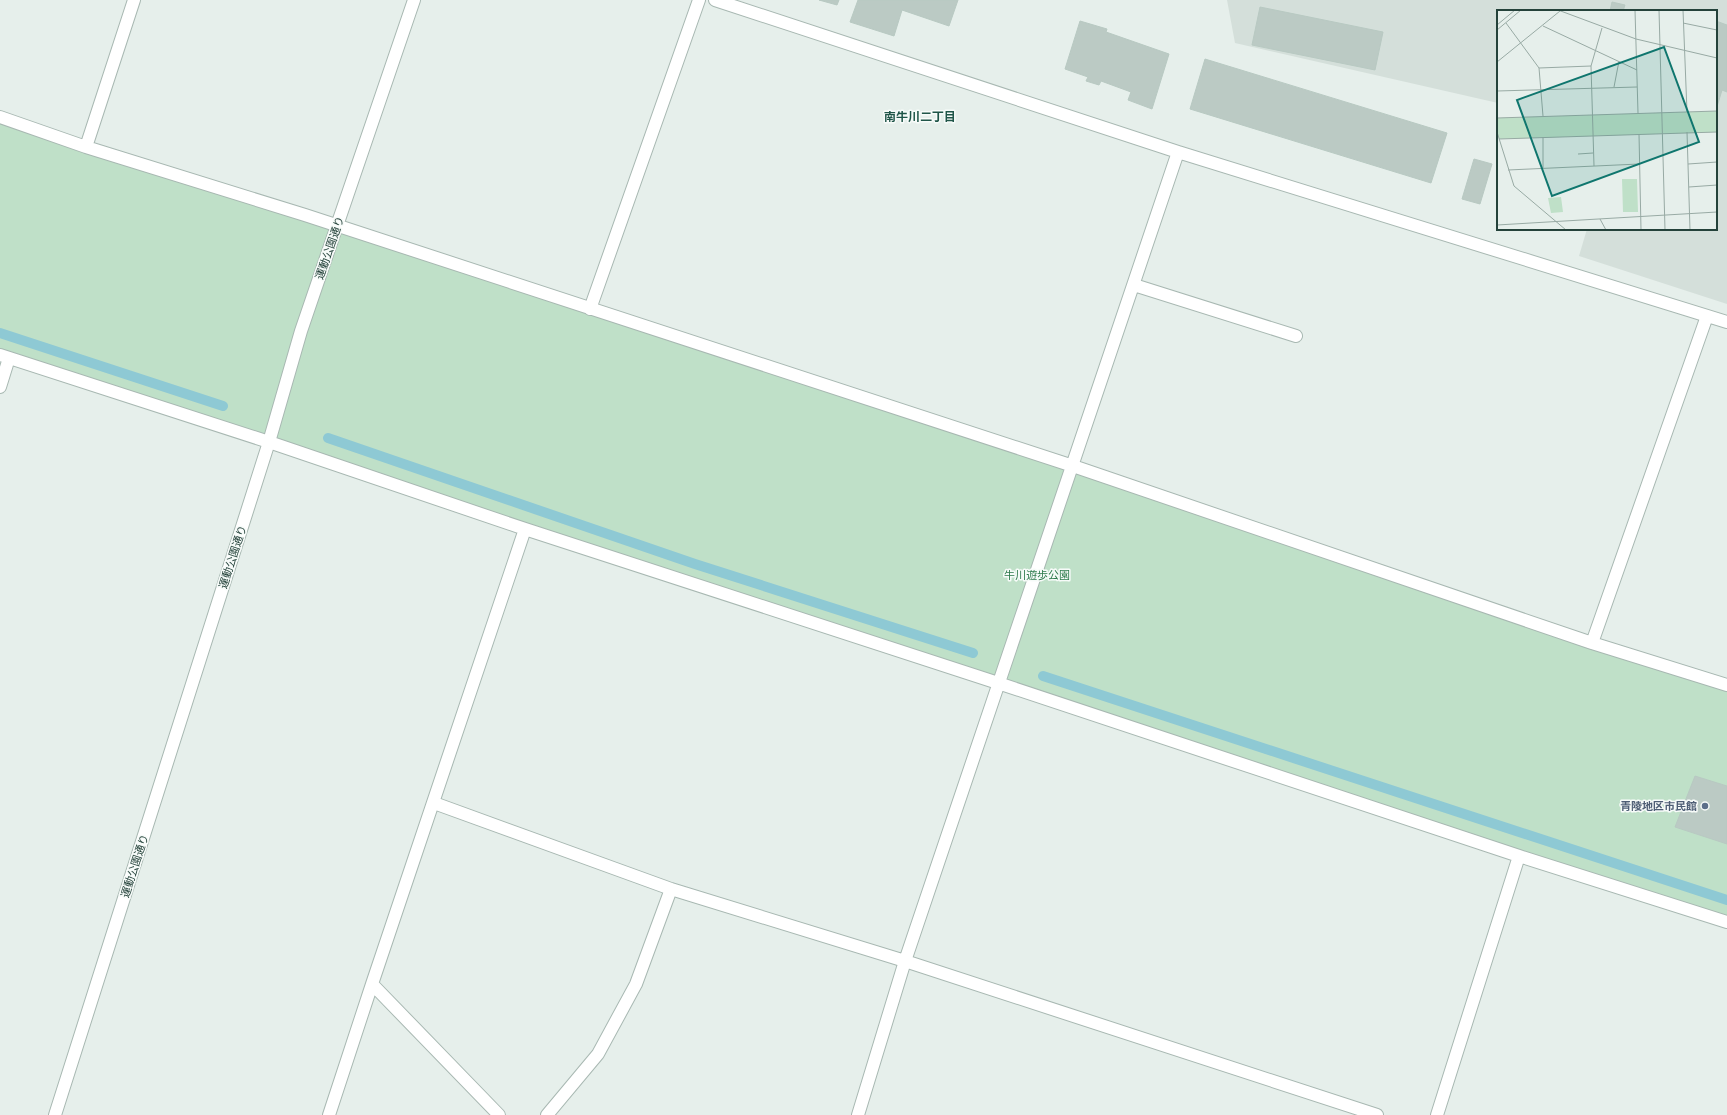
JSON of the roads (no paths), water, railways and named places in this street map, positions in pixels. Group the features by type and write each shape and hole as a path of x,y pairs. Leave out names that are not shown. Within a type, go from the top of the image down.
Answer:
{"street":[{"path":"86,147 134,0"},
{"name":"運動公園通り","path":"55,1115 269,442 301,331 414,0"},
{"path":"590,309 699,0"},
{"path":"716,0 1178,152 1727,322"},
{"path":"0,117 86,147 337,226 1073,466 1592,643 1727,685"},
{"path":"858,1115 905,961 1178,152"},
{"path":"1134,286 1296,336"},
{"path":"1592,643 1707,316"},
{"path":"0,387 5,356 269,442 525,529 998,683 1519,856 1727,922"},
{"path":"329,1115 525,529"},
{"path":"434,803 671,888 905,961 1377,1115"},
{"path":"1437,1115 1519,856"},
{"path":"547,1115 598,1054 636,984 671,888"},
{"path":"372,984 499,1115"}],"waterway":[{"path":"0,333 223,406"},
{"path":"328,438 695,564 973,653"},
{"path":"1043,676 1727,900"}],"place":[{"name":"青陵地区市民館","path":"1705,806"}],"district":[{"name":"南牛川二丁目","path":"920,117"}],"park label":[{"name":"牛川遊歩公園","path":"1037,575"}]}
